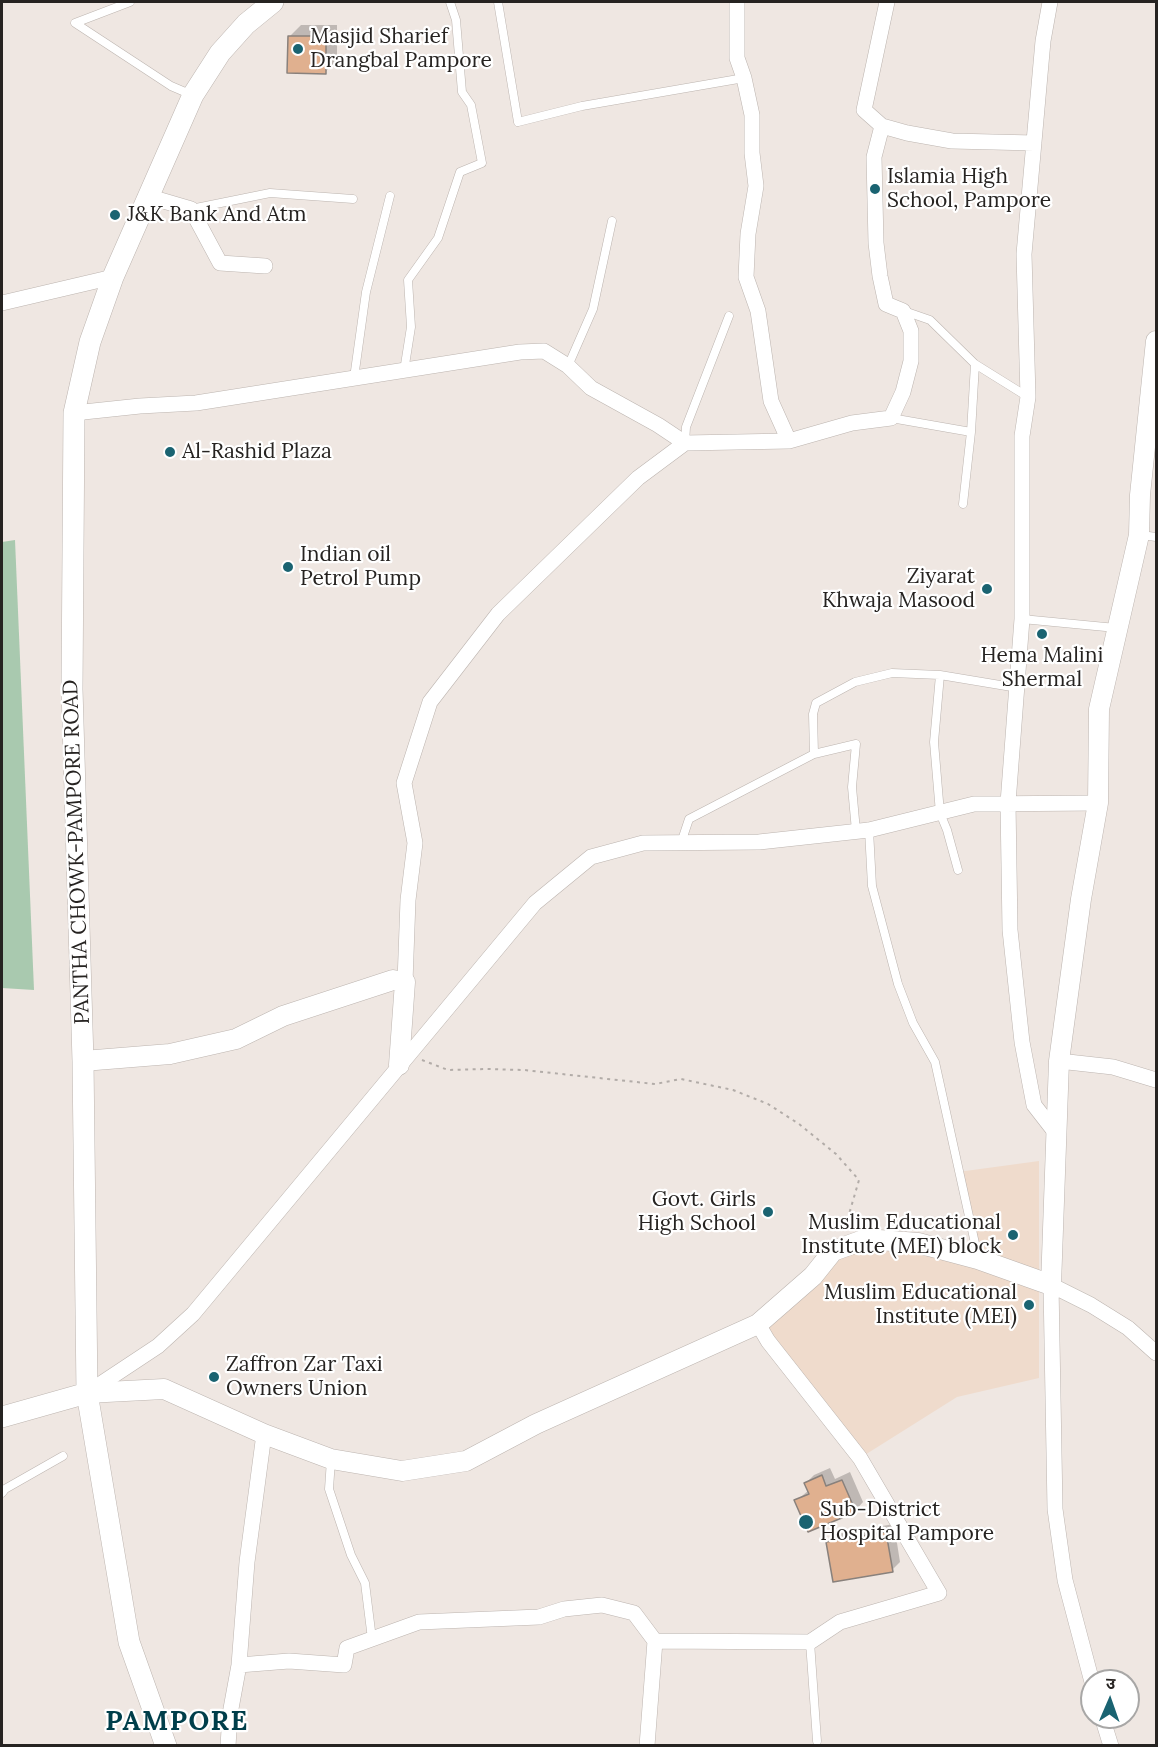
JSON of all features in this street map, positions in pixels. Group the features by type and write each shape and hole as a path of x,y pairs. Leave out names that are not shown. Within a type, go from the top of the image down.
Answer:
{"main road":[{"name":"PANTHA CHOWK-PAMPORE ROAD","path":"166,1746 129,1642 87,1393 83,1061 72,689 74,413 90,342 113,276 150,197 193,95 220,53 246,24 273,2"},
{"path":"2,1417 87,1393"}],"street":[{"path":"737,2 737,58 752,115 752,153 756,186 748,234 746,278 758,311 771,401 789,441"},
{"path":"887,2 864,110 882,126 907,133 952,141 1034,143"},
{"path":"1050,2 1043,42 1024,254 1028,397 1023,436 1022,619 1008,803 1010,930 1022,1041 1034,1105 1055,1132"},
{"path":"74,413 196,403 520,352 544,351 568,366 591,388 686,443 789,441 852,423 891,418 903,392 911,361 911,331 903,311 886,303 876,243 874,157 882,126"},
{"path":"150,197 190,209 220,263 265,266"},
{"path":"2,303 113,276"},
{"path":"1089,1669 1065,1580 1055,1509 1051,1285 1055,1132 1059,1061 1081,900 1098,802 1099,709 1118,628 1148,536 1140,495 1155,375 1156,341"},
{"path":"404,1059 408,900 415,843 404,783 430,702 498,614 638,478 686,443"},
{"path":"87,1393 158,1346 193,1314 535,903 591,857 643,843 759,842 862,831 974,804 1098,802"},
{"path":"83,1061 170,1054 236,1039 282,1016 393,980 405,982"},
{"path":"1059,1061 1113,1067 1156,1080"},
{"path":"87,1393 164,1389 264,1434 331,1459 402,1471 466,1461 536,1424 758,1324 813,1276 833,1251 866,1239 918,1243 978,1259 1051,1285 1091,1305 1128,1328 1156,1353"},
{"path":"656,1641 810,1642 840,1622 939,1593 860,1458 768,1341 758,1324"},
{"path":"228,1746 230,1714 239,1665 247,1562 264,1434"},
{"path":"239,1665 289,1661 344,1665 347,1648 418,1622 539,1617 564,1609 602,1605 634,1613 656,1641 647,1746"},
{"path":"1106,1729 1111,1746"}],"lane":[{"path":"130,2 75,23 171,86 193,95"},
{"path":"405,371 411,327 408,280 438,238 460,172 482,163 471,105 462,92 456,20 450,2"},
{"path":"498,2 518,122 582,106 744,78"},
{"path":"190,209 270,192 353,199"},
{"path":"354,378 366,292 390,196"},
{"path":"568,366 593,309 612,221"},
{"path":"903,311 930,320 975,364 1028,397"},
{"path":"686,443 686,427 729,316"},
{"path":"963,504 971,432 975,364"},
{"path":"891,418 971,432"},
{"path":"1022,619 1118,628"},
{"path":"814,754 813,714 816,703 855,682 892,673 940,675 1018,688"},
{"path":"940,675 934,742 940,813 958,870"},
{"path":"681,843 689,819 814,754 856,744 852,787 872,886 898,984 913,1023 935,1062 978,1259"},
{"path":"2,1493 63,1456"},
{"path":"331,1459 329,1489 351,1555 365,1583 372,1639"},
{"path":"810,1642 817,1741"}],"path":[{"path":"404,1059 448,1070 524,1070 655,1084 681,1078 733,1090 768,1104 799,1124 836,1154 859,1180 840,1243 833,1251"}],"shaded area":[{"path":"1039,1161 1039,1378 957,1397 860,1458 758,1325 813,1276 866,1239 978,1259 958,1172"}],"green space":[{"path":"15,540 34,990 2,988 2,542"}],"building":[{"path":"288,36 326,36 326,74 287,73"},
{"path":"822,1475 826,1486 842,1480 856,1512 808,1532 794,1500 809,1494 804,1483"},
{"path":"886,1532 893,1572 833,1582 826,1542"}],"place":[{"name":"Masjid Sharief Drangbal Pampore","path":"298,49"},
{"name":"Islamia High School, Pampore","path":"875,189"},
{"name":"J&K Bank And Atm","path":"115,215"},
{"name":"Al-Rashid Plaza","path":"170,452"},
{"name":"Indian oil Petrol Pump","path":"288,567"},
{"name":"Ziyarat Khwaja Masood","path":"987,589"},
{"name":"Hema Malini Shermal","path":"1042,634"},
{"name":"Govt. Girls High School","path":"768,1212"},
{"name":"Muslim Educational Institute (MEI) block","path":"1013,1235"},
{"name":"Muslim Educational Institute (MEI)","path":"1029,1305"},
{"name":"Zaffron Zar Taxi Owners Union","path":"214,1377"},
{"name":"Sub-District Hospital Pampore","path":"806,1522"}],"district":[{"name":"PAMPORE","path":"177,1722"}]}
